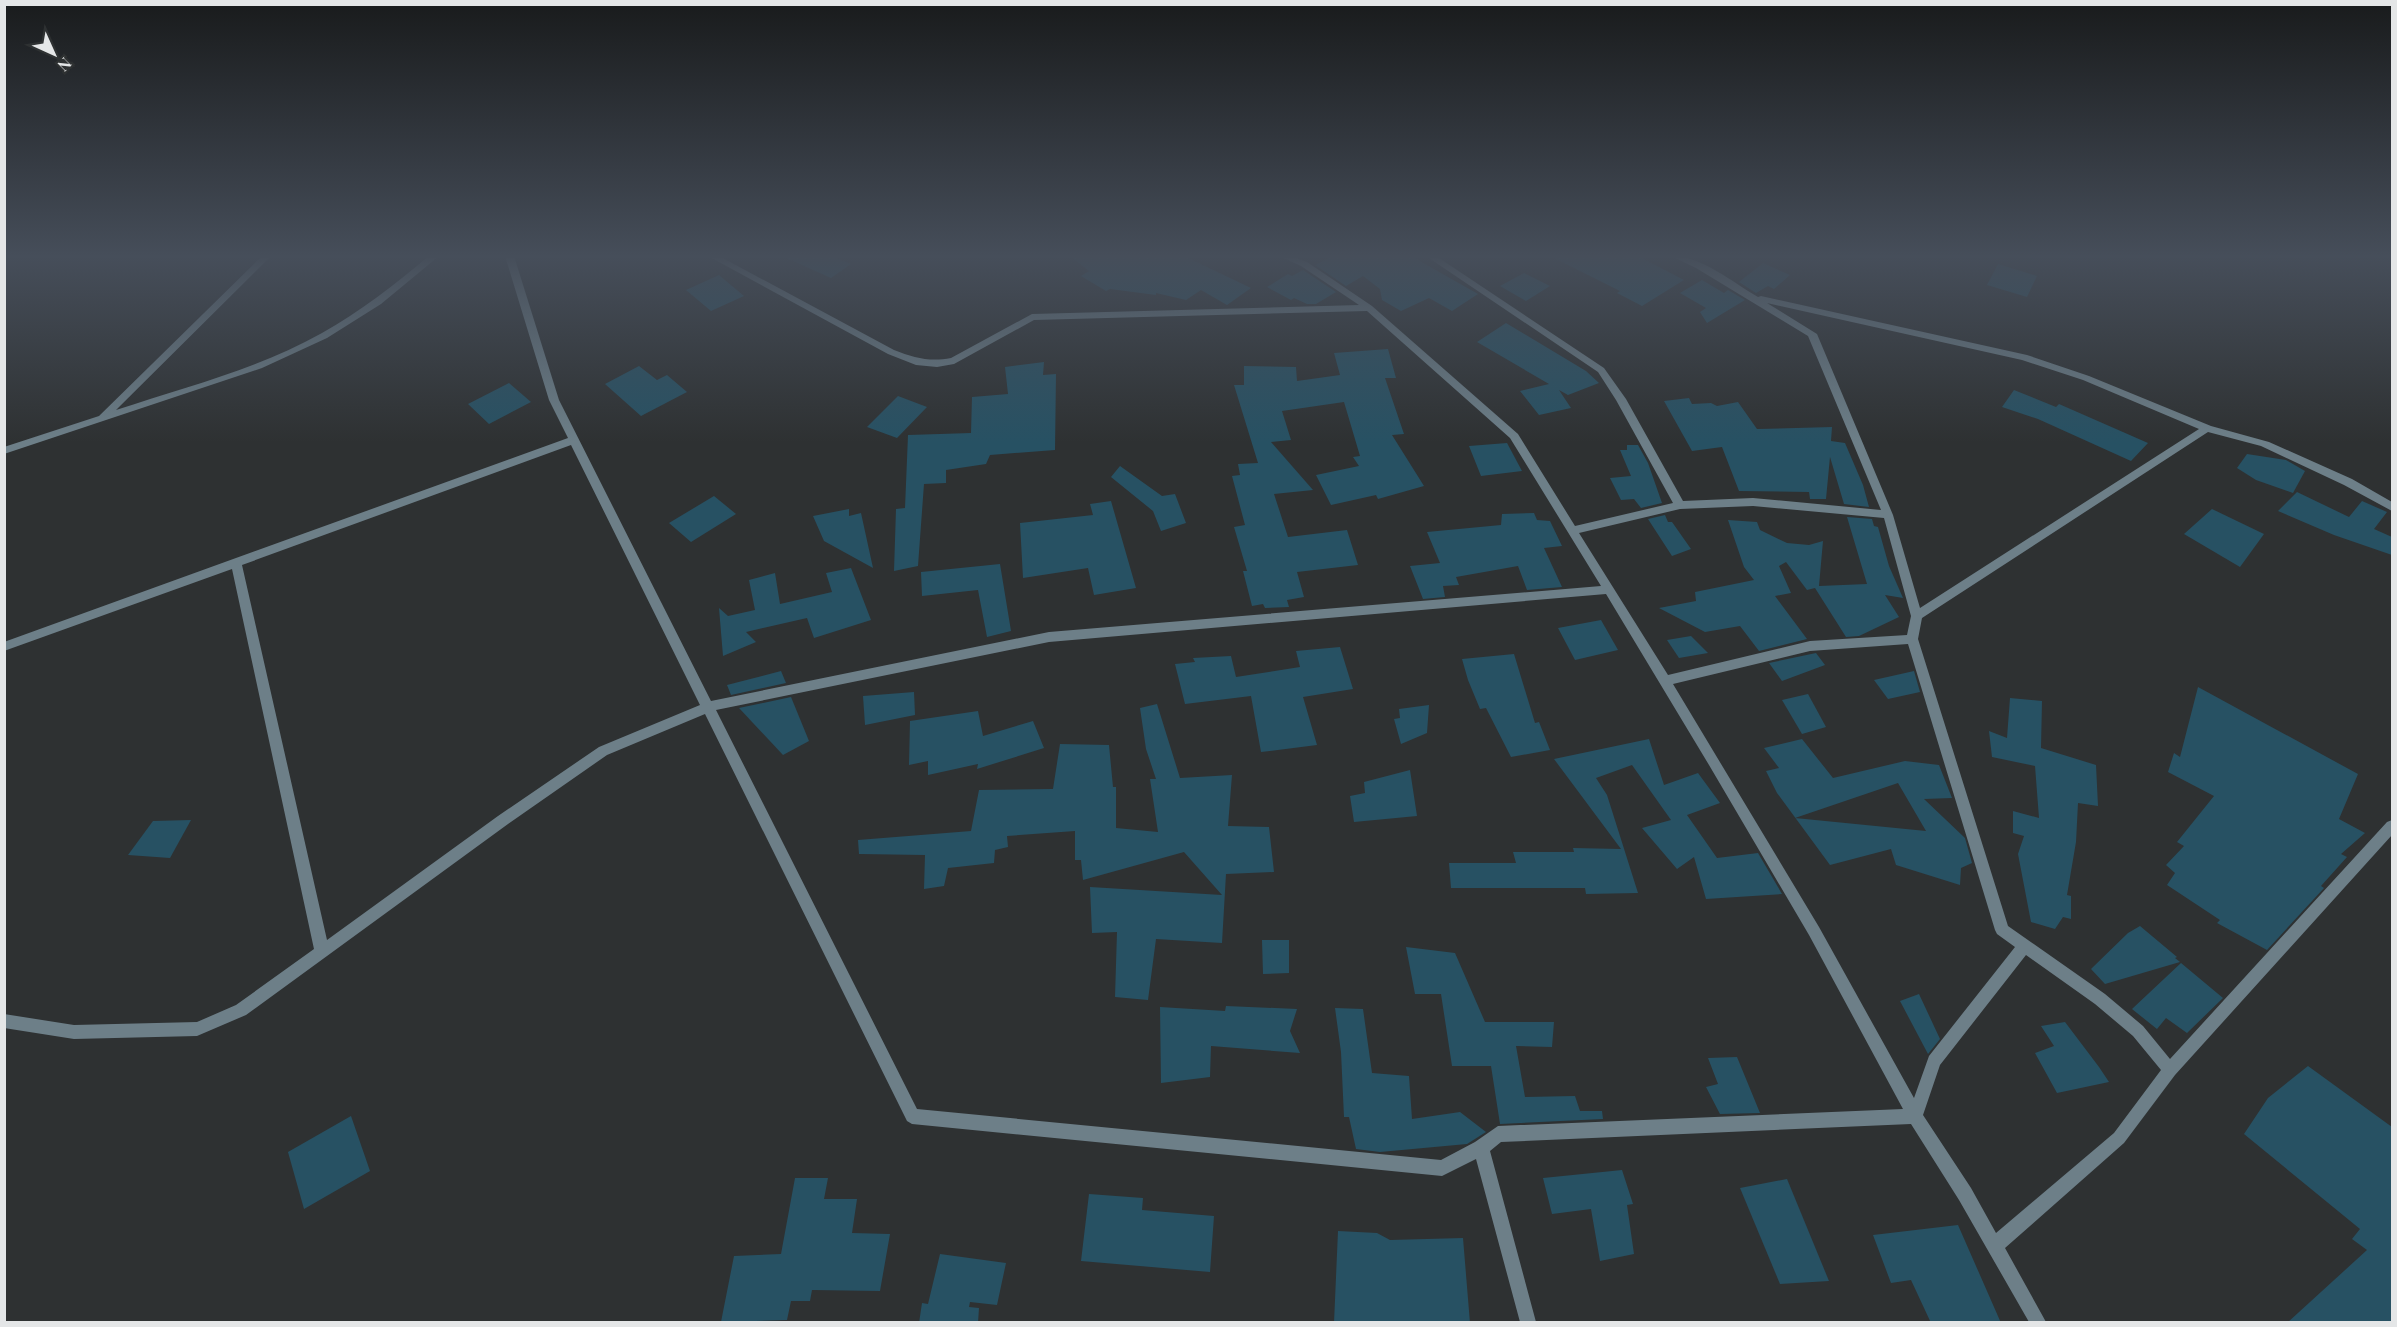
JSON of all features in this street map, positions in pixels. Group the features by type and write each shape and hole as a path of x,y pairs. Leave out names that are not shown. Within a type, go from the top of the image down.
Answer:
{"street":[{"path":"101,419 204,318"},
{"path":"4,451 259,366 324,336 353,318"},
{"path":"528,318 554,400 912,1116 1442,1168 1480,1148 1498,1134 1915,1116"},
{"path":"827,318 891,352 916,362 937,364 954,361 1030,318"},
{"path":"1380,318 1514,436 1815,932 1915,1116 2038,1323"},
{"path":"1523,318 1601,370 1621,399 1680,505"},
{"path":"1785,318 1812,334 1888,515 1917,615 1912,639 2002,930 2023,947 2100,999 2138,1031 2170,1070"},
{"path":"1848,318 2024,357 2079,375 2207,428 2265,444 2348,482 2392,507"},
{"path":"1917,615 2207,428"},
{"path":"4,647 574,440"},
{"path":"1572,531 1680,505 1753,502 1888,515"},
{"path":"236,563 322,951"},
{"path":"4,1021 74,1032 197,1029 241,1010 603,751 708,707 1049,638 1606,590"},
{"path":"1664,681 1810,646 1912,639"},
{"path":"1994,1246 2120,1138 2170,1070 2392,826"},
{"path":"1915,1116 1934,1061 2023,947"},
{"path":"1480,1148 1528,1323"}],"building":[{"path":"1704,318 1715,318 1707,323"},
{"path":"1506,323 1586,371 1599,383 1568,395 1559,390 1571,408 1539,415 1520,391 1549,384 1477,342"},
{"path":"1388,349 1396,378 1385,378 1404,434 1392,435 1424,486 1378,499 1376,495 1331,505 1316,475 1359,466 1353,457 1360,456 1344,402 1282,411 1291,440 1271,442 1313,490 1274,494 1288,537 1347,530 1358,565 1297,572 1304,597 1287,600 1289,607 1265,608 1263,604 1252,606 1243,571 1247,571 1234,527 1245,525 1232,476 1240,475 1238,464 1258,463 1234,385 1244,385 1244,366 1296,367 1297,381 1340,375 1334,353"},
{"path":"1044,362 1043,375 1056,374 1055,450 990,455 986,464 946,470 946,483 924,484 918,566 894,571 896,509 905,508 908,435 971,433 972,397 1008,394 1005,367"},
{"path":"639,366 657,380 667,375 687,392 641,416 605,384"},
{"path":"509,383 531,402 489,424 468,404"},
{"path":"2014,390 2056,407 2059,404 2148,443 2131,461 2038,419 2002,407"},
{"path":"898,396 927,407 897,438 867,427"},
{"path":"1689,398 1692,404 1711,403 1717,406 1738,402 1757,429 1832,427 1831,441 1845,443 1863,485 1869,507 1844,504 1830,457 1826,499 1810,499 1809,492 1739,491 1722,447 1692,451 1664,401"},
{"path":"1507,443 1522,471 1481,476 1469,446"},
{"path":"1627,445 1638,445 1648,463 1662,503 1641,508 1634,499 1621,500 1610,478 1631,476 1620,450 1627,450"},
{"path":"2247,454 2286,460 2305,471 2293,493 2256,480 2237,468"},
{"path":"1120,466 1162,496 1175,494 1186,523 1161,531 1153,511 1111,477"},
{"path":"2297,492 2349,517 2362,501 2387,512 2374,529 2392,537 2392,555 2334,535 2278,511"},
{"path":"714,496 736,514 691,542 669,523"},
{"path":"1111,501 1136,588 1094,595 1088,568 1023,578 1020,523 1093,515 1090,504"},
{"path":"849,509 849,516 861,513 873,568 824,541 813,516"},
{"path":"2212,509 2264,534 2240,567 2184,534"},
{"path":"1534,513 1537,520 1550,521 1562,546 1544,548 1562,587 1527,590 1518,566 1456,577 1459,585 1443,586 1445,597 1423,599 1410,566 1440,563 1427,532 1501,525 1502,514"},
{"path":"1665,515 1668,522 1672,522 1691,549 1672,556 1648,519"},
{"path":"1847,517 1872,519 1874,526 1878,527 1889,566 1903,598 1885,595 1899,617 1859,636 1846,637 1815,588 1807,590 1786,562 1779,566 1791,593 1775,596 1807,639 1759,651 1740,626 1705,632 1659,608 1696,601 1695,592 1754,580 1744,567 1728,520 1757,522 1760,530 1787,543 1809,545 1823,541 1819,586 1867,584"},
{"path":"1000,564 1011,631 987,637 978,590 922,596 921,572"},
{"path":"851,568 871,620 814,638 807,618 746,632 756,642 723,656 719,608 728,616 755,610 749,580 775,573 780,604 832,592 826,573"},
{"path":"1601,620 1618,650 1575,660 1558,628"},
{"path":"1691,636 1708,653 1679,658 1667,640"},
{"path":"1340,647 1353,689 1303,697 1317,745 1261,752 1251,696 1185,704 1175,664 1195,662 1193,658 1231,656 1236,677 1300,667 1296,651"},
{"path":"1816,653 1825,665 1782,681 1769,663"},
{"path":"1514,654 1535,723 1539,722 1550,750 1511,757 1486,708 1480,709 1462,659"},
{"path":"781,671 786,683 731,695 727,685"},
{"path":"1914,671 1920,692 1888,699 1874,680"},
{"path":"2198,687 2358,774 2339,819 2365,833 2341,854 2347,857 2321,886 2324,888 2267,950 2217,923 2220,920 2167,885 2175,873 2166,865 2184,846 2177,842 2214,796 2168,772 2174,753 2180,757"},
{"path":"914,692 915,715 865,725 863,696"},
{"path":"1808,694 1826,727 1802,734 1782,700"},
{"path":"791,697 809,741 783,755 739,708"},
{"path":"2010,698 2042,701 2041,748 2096,765 2098,806 2078,803 2076,842 2067,895 2071,896 2071,919 2063,917 2055,929 2031,922 2018,854 2024,836 2013,833 2013,811 2039,818 2035,766 1992,757 1989,731 2007,738"},
{"path":"1157,704 1180,778 1232,775 1228,826 1269,827 1274,872 1226,874 1222,943 1156,939 1148,1000 1115,997 1117,932 1092,933 1090,887 1222,895 1184,852 1083,880 1081,860 1075,860 1075,831 1007,836 1008,847 995,850 994,863 948,868 944,886 924,889 925,855 859,854 858,840 971,831 979,790 1053,789 1060,744 1109,745 1113,787 1116,787 1116,828 1158,832 1150,779 1156,779 1146,749 1140,708"},
{"path":"1429,705 1427,733 1401,744 1394,719 1400,718 1399,709"},
{"path":"978,711 983,736 1033,721 1044,748 977,769 978,764 928,775 928,761 909,765 910,721"},
{"path":"1649,739 1664,785 1698,773 1720,803 1687,815 1717,858 1758,853 1782,894 1706,899 1694,857 1677,869 1642,828 1671,820 1632,765 1596,778 1607,795 1638,893 1586,894 1585,888 1451,888 1449,863 1516,863 1513,852 1574,852 1573,848 1621,849 1554,759"},
{"path":"1802,739 1833,778 1905,761 1939,765 1952,798 1924,799 1965,838 1972,863 1961,868 1960,885 1896,865 1891,849 1830,865 1795,818 1777,793 1766,771 1779,768 1764,748","holes":["1898,783 1926,831 1795,818"]},
{"path":"1410,770 1417,816 1354,822 1350,796 1365,793 1364,782"},
{"path":"191,820 170,858 128,855 153,821"},
{"path":"2140,926 2180,962 2105,984 2091,969 2128,933"},
{"path":"1262,940 1289,940 1289,973 1263,974"},
{"path":"1406,947 1455,953 1485,1022 1554,1022 1552,1047 1516,1046 1525,1097 1575,1096 1580,1111 1602,1111 1603,1119 1500,1124 1491,1066 1452,1066 1441,994 1415,994"},
{"path":"2181,963 2223,998 2187,1033 2166,1018 2157,1029 2132,1009"},
{"path":"1919,994 1940,1039 1928,1054 1900,1001"},
{"path":"1226,1006 1297,1009 1290,1031 1300,1053 1211,1046 1210,1077 1161,1083 1160,1007 1225,1011"},
{"path":"1335,1008 1363,1009 1372,1073 1409,1076 1412,1119 1460,1112 1486,1132 1467,1144 1380,1152 1356,1149 1349,1117 1344,1117 1341,1052"},
{"path":"2065,1022 2109,1082 2057,1093 2035,1053 2054,1046 2041,1026"},
{"path":"1737,1057 1760,1113 1720,1114 1706,1087 1718,1084 1708,1058"},
{"path":"2308,1066 2392,1127 2392,1323 2287,1323 2367,1250 2352,1239 2360,1229 2244,1134 2268,1098"},
{"path":"351,1116 370,1171 304,1209 288,1152"},
{"path":"1622,1170 1633,1204 1627,1205 1634,1254 1600,1261 1591,1209 1552,1214 1543,1178"},
{"path":"795,1178 828,1178 824,1199 857,1199 852,1233 890,1234 880,1291 812,1290 810,1301 791,1301 787,1320 721,1322 734,1256 781,1254"},
{"path":"1787,1179 1829,1281 1780,1284 1740,1188"},
{"path":"1089,1194 1143,1198 1142,1210 1214,1216 1210,1272 1081,1261"},
{"path":"1958,1225 2001,1323 1931,1323 1911,1280 1891,1283 1873,1235"},
{"path":"1338,1231 1377,1233 1390,1240 1463,1238 1470,1323 1334,1323"},
{"path":"940,1254 1006,1263 997,1305 970,1302 969,1307 979,1308 978,1323 919,1323 922,1303 928,1304"}]}
